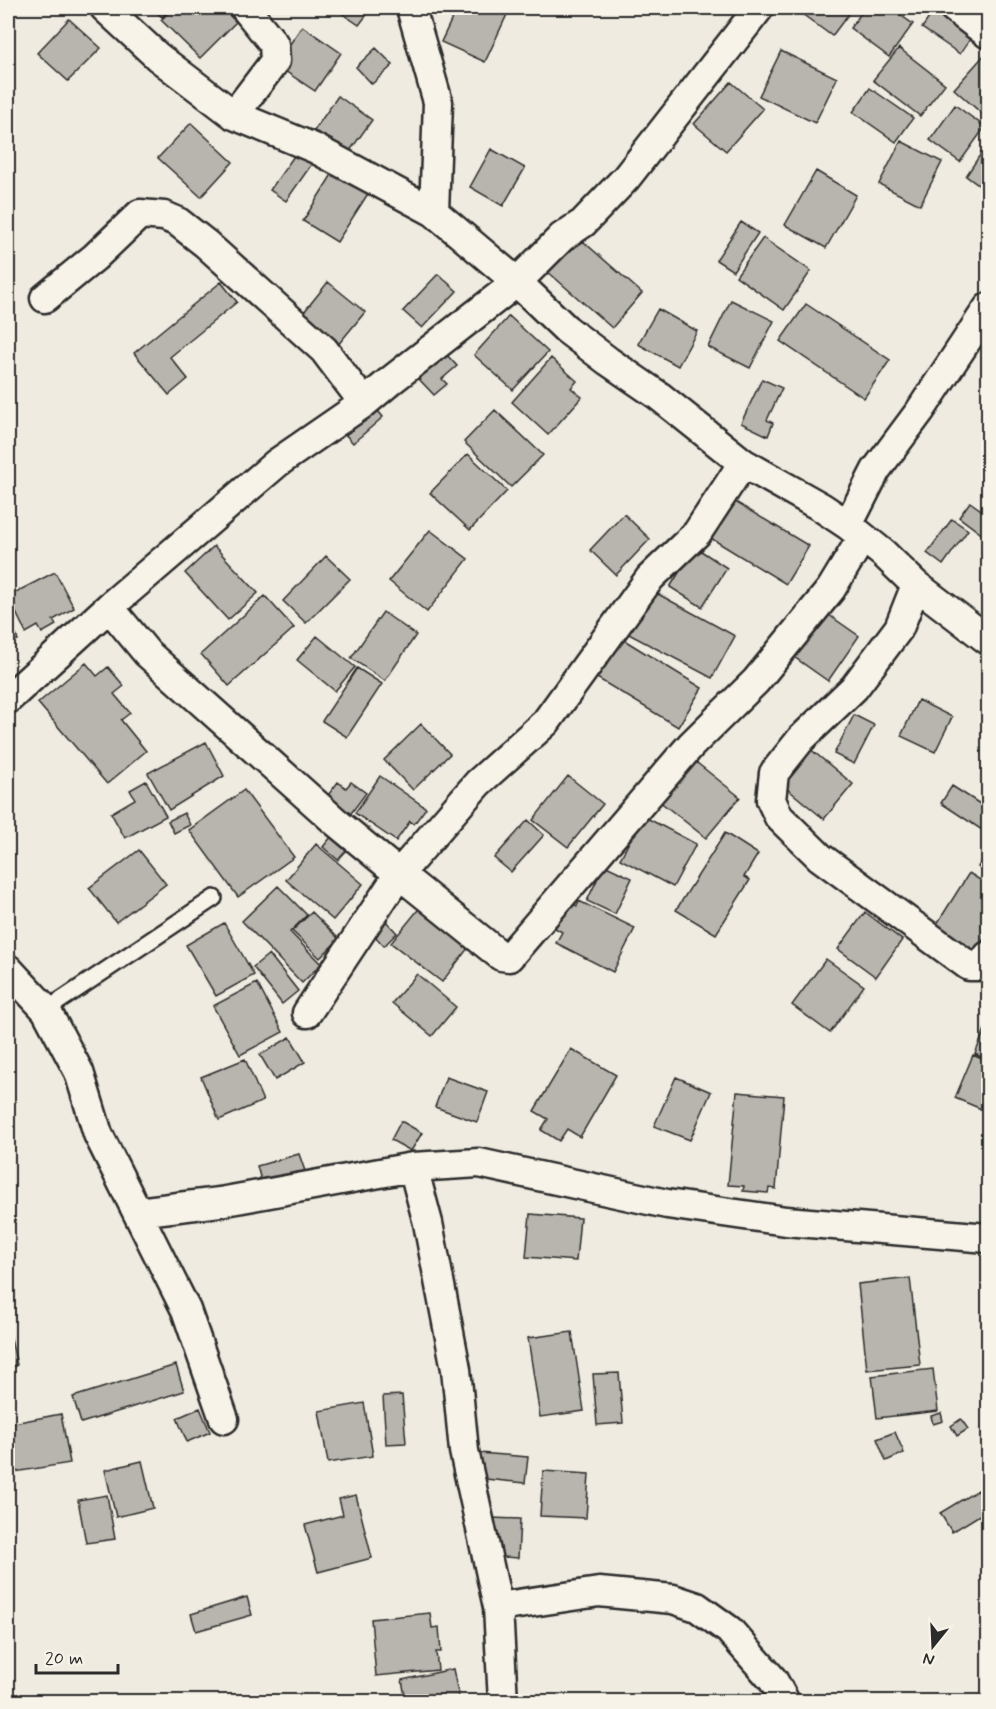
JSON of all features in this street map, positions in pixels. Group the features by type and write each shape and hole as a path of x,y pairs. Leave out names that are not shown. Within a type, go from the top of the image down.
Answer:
{"street":[{"path":"105,8 158,57 234,115 314,148 434,212 517,282 566,329 659,396 743,463 821,507 855,531 884,554 916,585 988,640"},
{"path":"234,115 275,61 274,44 245,8"},
{"path":"411,8 438,102 434,212"},
{"path":"8,699 109,607 277,463 364,404 388,382 517,282 562,237 583,222 627,178 759,8"},
{"path":"954,8 988,34"},
{"path":"45,297 95,257 140,214 164,216 178,222 206,244 324,350 364,404"},
{"path":"109,607 147,653 336,822 501,957 509,957 690,745 756,681 831,588 855,531 876,470 920,411 988,308"},
{"path":"308,1013 399,874 478,783 546,722 650,578 697,533 743,463"},
{"path":"916,585 899,628 860,679 801,739 774,773 771,800 779,817 820,857 969,966 981,966 988,956"},
{"path":"8,969 46,1010 80,1072 98,1134 186,1310 224,1419"},
{"path":"137,1212 220,1202 413,1167 479,1164 667,1204 786,1221 988,1238"},
{"path":"413,1167 428,1223 456,1368 465,1451 498,1607 503,1701"},
{"path":"498,1607 599,1592 673,1599 697,1606 729,1630 774,1680 786,1701"}],"lane":[{"path":"46,1010 214,898"}],"building":[{"path":"151,8 171,8 162,17"},
{"path":"173,8 222,8 236,22 200,58 161,20"},
{"path":"334,8 372,8 359,25"},
{"path":"457,8 510,8 485,62 441,42"},
{"path":"801,8 853,8 832,36 798,11"},
{"path":"865,8 890,8 913,24 889,57 850,28"},
{"path":"935,9 973,35 960,54 922,28"},
{"path":"69,19 101,48 68,81 37,53"},
{"path":"302,26 341,53 315,91 276,65"},
{"path":"376,48 393,65 372,84 356,67"},
{"path":"899,48 945,84 920,116 873,80"},
{"path":"781,51 837,78 815,123 759,96"},
{"path":"986,53 988,55 988,119 954,89"},
{"path":"731,82 763,109 726,151 694,124"},
{"path":"870,88 913,118 896,142 853,112"},
{"path":"338,96 372,120 347,155 313,132"},
{"path":"955,105 985,127 960,162 930,140"},
{"path":"191,123 233,162 201,197 158,158"},
{"path":"901,141 942,162 920,205 879,184"},
{"path":"988,143 988,192 966,176"},
{"path":"301,146 316,158 286,201 270,190"},
{"path":"491,149 525,168 503,206 470,187"},
{"path":"336,168 371,189 337,242 303,221"},
{"path":"816,171 856,195 826,248 785,225"},
{"path":"741,222 758,233 733,271 716,260"},
{"path":"577,236 642,293 612,328 547,271"},
{"path":"763,238 811,271 784,310 736,276"},
{"path":"438,274 457,291 422,328 403,311"},
{"path":"221,282 237,302 170,357 188,379 169,395 134,353"},
{"path":"328,282 365,312 337,346 300,317"},
{"path":"731,300 774,321 750,368 708,347"},
{"path":"806,304 890,360 864,398 780,341"},
{"path":"658,309 697,331 678,366 638,344"},
{"path":"509,316 548,352 513,390 474,355"},
{"path":"445,353 457,366 442,379 447,384 434,395 417,377"},
{"path":"551,358 577,381 571,388 582,397 548,435 512,402"},
{"path":"762,379 782,388 767,420 773,423 768,436 741,423"},
{"path":"374,406 383,417 353,443 344,433"},
{"path":"495,410 543,455 511,487 464,442"},
{"path":"468,454 507,491 470,530 430,493"},
{"path":"727,497 809,546 786,584 704,534"},
{"path":"970,502 988,515 988,539 959,517"},
{"path":"624,514 650,539 616,575 590,550"},
{"path":"952,519 968,530 943,565 927,553"},
{"path":"430,530 468,559 427,612 389,581"},
{"path":"214,546 258,593 228,620 185,573"},
{"path":"695,547 727,568 702,607 670,587"},
{"path":"326,556 350,579 306,623 283,601"},
{"path":"55,572 74,608 53,620 56,625 42,633 38,626 26,633 8,596"},
{"path":"647,588 735,636 712,678 623,631"},
{"path":"265,596 294,628 229,686 201,654"},
{"path":"819,608 859,636 828,681 787,652"},
{"path":"8,612 18,640 8,643"},
{"path":"383,612 416,635 385,681 351,658"},
{"path":"616,635 702,688 678,727 592,675"},
{"path":"317,636 355,667 335,691 297,660"},
{"path":"86,663 97,676 108,667 124,686 114,694 130,713 121,720 146,751 107,784 38,703"},
{"path":"357,668 382,684 347,737 322,721"},
{"path":"918,700 952,717 935,752 901,736"},
{"path":"854,715 874,725 854,764 834,754"},
{"path":"421,724 450,754 413,790 384,760"},
{"path":"206,742 224,776 169,810 148,773"},
{"path":"809,748 853,784 824,819 780,783"},
{"path":"692,759 740,797 706,838 654,797"},
{"path":"380,776 426,808 414,824 410,821 396,841 355,813"},
{"path":"568,776 603,804 568,847 533,820"},
{"path":"146,781 166,816 125,838 111,813 135,799 130,790"},
{"path":"338,782 346,788 351,782 366,793 346,820 322,803"},
{"path":"952,786 988,809 988,821 982,830 941,803"},
{"path":"244,790 294,857 238,897 189,830"},
{"path":"184,813 190,825 174,833 168,821"},
{"path":"643,816 696,844 673,887 620,859"},
{"path":"528,820 544,835 511,872 494,858"},
{"path":"725,833 758,854 744,877 750,880 716,934 676,910"},
{"path":"331,837 346,851 338,860 323,847"},
{"path":"316,844 363,884 333,920 286,880"},
{"path":"988,849 988,873 978,867"},
{"path":"139,850 166,884 116,922 89,888"},
{"path":"604,865 632,878 615,914 587,901"},
{"path":"969,873 988,885 988,932 976,952 935,927"},
{"path":"278,886 307,915 290,932 321,964 302,983 242,921"},
{"path":"568,901 577,906 579,901 635,928 613,972 556,943 562,932 555,928"},
{"path":"422,905 472,943 442,982 391,943"},
{"path":"312,912 339,939 320,958 292,931"},
{"path":"865,912 902,940 876,977 838,949"},
{"path":"384,919 397,933 384,946 371,932"},
{"path":"224,923 254,975 216,996 186,945"},
{"path":"269,954 298,991 282,1004 253,967"},
{"path":"826,959 864,986 830,1033 792,1005"},
{"path":"417,974 456,1007 432,1036 392,1003"},
{"path":"257,983 283,1032 240,1055 213,1006"},
{"path":"988,1022 988,1060 975,1054"},
{"path":"290,1037 305,1062 275,1080 260,1055"},
{"path":"571,1049 616,1075 580,1137 567,1129 559,1141 541,1130 548,1119 534,1111"},
{"path":"973,1055 988,1062 986,1111 955,1098"},
{"path":"245,1059 263,1101 219,1120 201,1077"},
{"path":"446,1077 488,1092 477,1122 435,1107"},
{"path":"676,1077 711,1092 690,1140 654,1126"},
{"path":"737,1092 784,1096 776,1189 769,1188 768,1193 743,1191 744,1186 728,1185"},
{"path":"401,1121 422,1133 411,1151 391,1140"},
{"path":"299,1154 305,1171 262,1184 257,1166"},
{"path":"530,1214 580,1218 576,1261 526,1257"},
{"path":"910,1278 920,1365 867,1370 858,1284"},
{"path":"8,1326 17,1365 8,1367"},
{"path":"572,1332 584,1411 540,1417 528,1338"},
{"path":"176,1365 184,1391 81,1423 73,1397"},
{"path":"933,1369 938,1411 877,1418 872,1376"},
{"path":"619,1373 623,1423 597,1425 593,1374"},
{"path":"402,1395 406,1443 386,1444 383,1396"},
{"path":"364,1403 373,1456 328,1463 319,1411"},
{"path":"200,1408 210,1432 187,1442 177,1418"},
{"path":"941,1413 943,1421 933,1424 931,1416"},
{"path":"61,1414 70,1463 15,1472 8,1424"},
{"path":"961,1419 968,1429 957,1436 951,1426"},
{"path":"895,1432 904,1453 886,1461 877,1439"},
{"path":"479,1453 528,1457 525,1483 476,1478"},
{"path":"142,1461 153,1508 116,1517 105,1470"},
{"path":"543,1471 589,1474 586,1518 540,1516"},
{"path":"978,1490 988,1510 952,1532 940,1513"},
{"path":"107,1495 115,1539 86,1543 78,1500"},
{"path":"356,1495 372,1558 318,1572 305,1525 343,1515 339,1499"},
{"path":"491,1518 520,1519 518,1558 489,1556"},
{"path":"247,1597 252,1615 196,1631 191,1614"},
{"path":"430,1613 432,1628 439,1627 441,1652 436,1652 438,1670 376,1676 371,1619"},
{"path":"453,1669 460,1702 406,1702 402,1680"}]}
